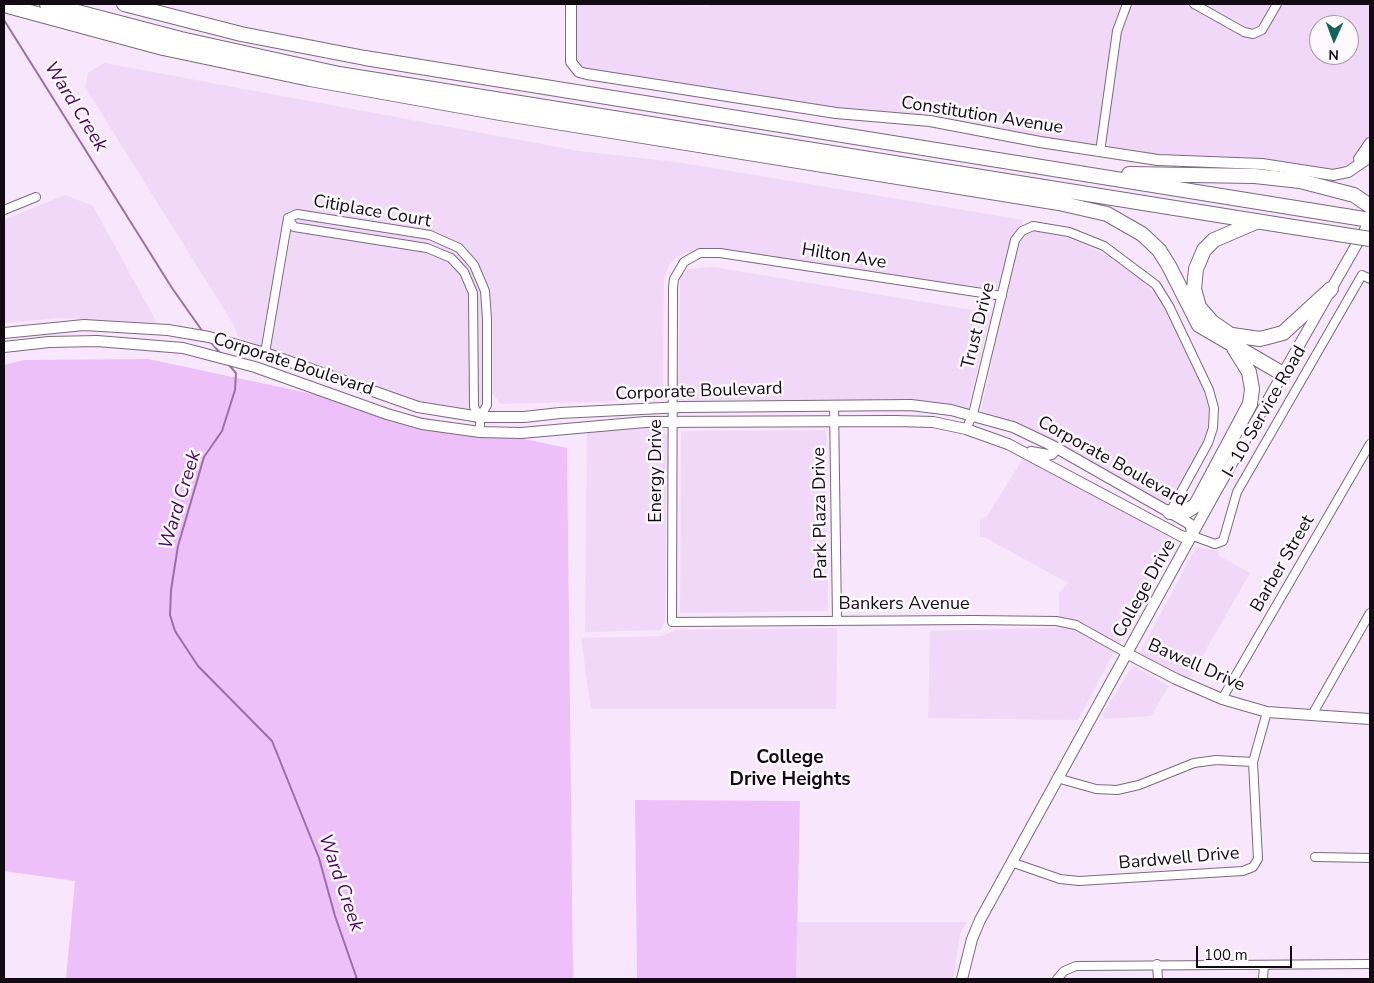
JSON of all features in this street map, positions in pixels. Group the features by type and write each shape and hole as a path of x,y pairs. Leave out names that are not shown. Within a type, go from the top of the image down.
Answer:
{"highway":[{"path":"124,4 241,34 366,58 1370,220"},
{"path":"4,5 47,11 339,74 1370,239"},
{"path":"47,11 163,48 310,79 500,113 1059,203 1107,214 1132,226 1152,242 1169,266 1195,321 1204,329 1232,340 1285,370"},
{"path":"1083,174 1255,176 1300,181 1360,198 1370,206"},
{"path":"1337,190 1358,191 1370,189"},
{"path":"1170,512 1185,512 1196,505 1250,404 1252,389 1249,372 1232,340 1203,312 1195,295 1194,274 1200,256 1214,240 1258,221"},
{"path":"1232,340 1260,339 1283,333 1331,289"}],"street":[{"name":"Constitution Avenue","path":"571,4 570,56 574,68 587,74 836,113 930,121 1100,152 1158,160 1262,164 1333,175 1345,173 1370,150"},
{"path":"1100,152 1117,31 1127,4"},
{"path":"1194,4 1244,32 1254,34 1264,27 1277,4"},
{"path":"1357,163 1370,143"},
{"name":"Constitution Avenue","path":"1357,163 1370,157"},
{"path":"4,210 36,197"},
{"name":"Citiplace Court","path":"480,417 474,407 473,293 468,280 451,258 431,249 294,226 288,218 297,214 436,237 459,248 474,265 485,291 487,345 486,405 480,417 480,432"},
{"path":"265,353 288,218"},
{"name":"College Drive","path":"962,979 972,939 1011,862 1370,220"},
{"path":"360,238 362,226"},
{"name":"Trust Drive","path":"966,428 973,414 1015,240 1022,231 1033,226 1054,229 1104,246 1149,279 1169,306 1209,390 1214,408 1213,428 1208,443 1170,512"},
{"path":"431,249 436,237"},
{"name":"Hilton Ave","path":"684,262 700,253 720,252 1002,296"},
{"name":"Energy Drive","path":"672,622 673,288 674,279 684,262"},
{"path":"468,280 479,274"},
{"name":"I- 10 Service Road","path":"1193,536 1215,544 1223,542 1237,492 1362,275 1370,280"},
{"name":"Corporate Boulevard","path":"4,332 84,325 168,330 209,337 265,353 418,407 480,417 524,417 672,407 911,405 952,410 973,414 1013,427 1056,448 1190,524 1193,536 1183,537 1019,450 966,428 933,422 672,422 607,424 521,433 480,432 455,430 413,421 273,373 219,356 183,348 96,341 49,342 4,348"},
{"path":"474,345 487,345"},
{"name":"Park Plaza Drive","path":"834,405 837,620"},
{"path":"754,421 768,412 768,406"},
{"path":"933,422 947,418 952,410"},
{"name":"Barber Street","path":"1222,699 1370,444"},
{"path":"1019,450 1048,455 1052,454 1056,448"},
{"path":"1052,467 1057,462 1077,460"},
{"path":"1109,497 1122,485"},
{"path":"1312,715 1370,613"},
{"name":"Bankers Avenue","path":"672,622 837,620 1056,621 1076,625 1128,654"},
{"name":"Bawell Drive","path":"1128,654 1176,679 1222,699 1267,712 1370,719"},
{"name":"Bardwell Drive","path":"1011,862 1060,879 1079,881 1243,871 1253,867 1258,859 1253,762 1267,712"},
{"path":"1057,778 1096,790 1117,790 1139,785 1194,763 1216,760 1253,762"},
{"path":"1315,858 1370,858"},
{"path":"1157,964 1158,979"},
{"path":"1057,979 1064,971 1076,966 1370,964"},
{"path":"1263,979 1264,965"}],"shaded area":[{"path":"571,4 709,6 709,4 1127,4 1123,10 1100,152 911,119 579,72 571,62"},
{"path":"1131,4 1184,4 1233,31 1252,38 1265,33 1282,4 1370,4 1370,140 1351,163 1342,168 1331,170 1171,158 1109,148 1105,139 1122,30"},
{"path":"1203,4 1272,4 1260,24 1252,29"},
{"path":"104,63 579,151 684,163 1023,220 1022,231 1015,240 1002,296 720,253 692,256 687,251 674,259 668,267 664,279 663,400 501,404 487,387 487,413 423,403 239,338 232,322 85,87 88,73"},
{"path":"65,195 93,206 157,323 61,318 4,323 4,220"},
{"path":"1038,230 1064,234 1110,257 1139,278 1163,302 1205,390 1211,420 1206,440 1172,502 1162,504 981,411 1017,244 1030,231"},
{"path":"712,267 991,313 968,408 737,400 681,401 678,390 680,280 687,269"},
{"path":"148,359 567,448 573,979 66,979 75,881 4,871 4,365 24,360"},
{"path":"661,427 667,436 665,622 660,630 585,632 587,430"},
{"path":"826,430 828,611 680,613 681,431"},
{"path":"1024,457 1169,537 1171,547 1120,642 1115,643 1079,623 1059,618 1059,593 1068,583 984,537 980,537 980,519 987,516"},
{"path":"1196,547 1218,550 1219,556 1250,573 1189,679 1139,655"},
{"path":"1071,627 1114,652 1078,720 928,718 930,631"},
{"path":"837,628 836,709 591,709 581,638 662,636 675,630"},
{"path":"1133,666 1169,686 1151,716 1105,719 1102,714"},
{"path":"635,800 800,801 796,979 637,979"},
{"path":"797,922 967,922 960,934 953,979 796,979"}],"waterway":[{"name":"Ward Creek","path":"4,20 172,288 203,332"},
{"name":"Ward Creek","path":"210,341 220,353"},
{"name":"Ward Creek","path":"229,365 236,373 235,390 222,431 204,457 178,546 171,590 170,615 175,631 198,666 272,741 319,858 335,916 357,979"}],"district":[{"name":"College Drive Heights","path":"790,769"}]}
